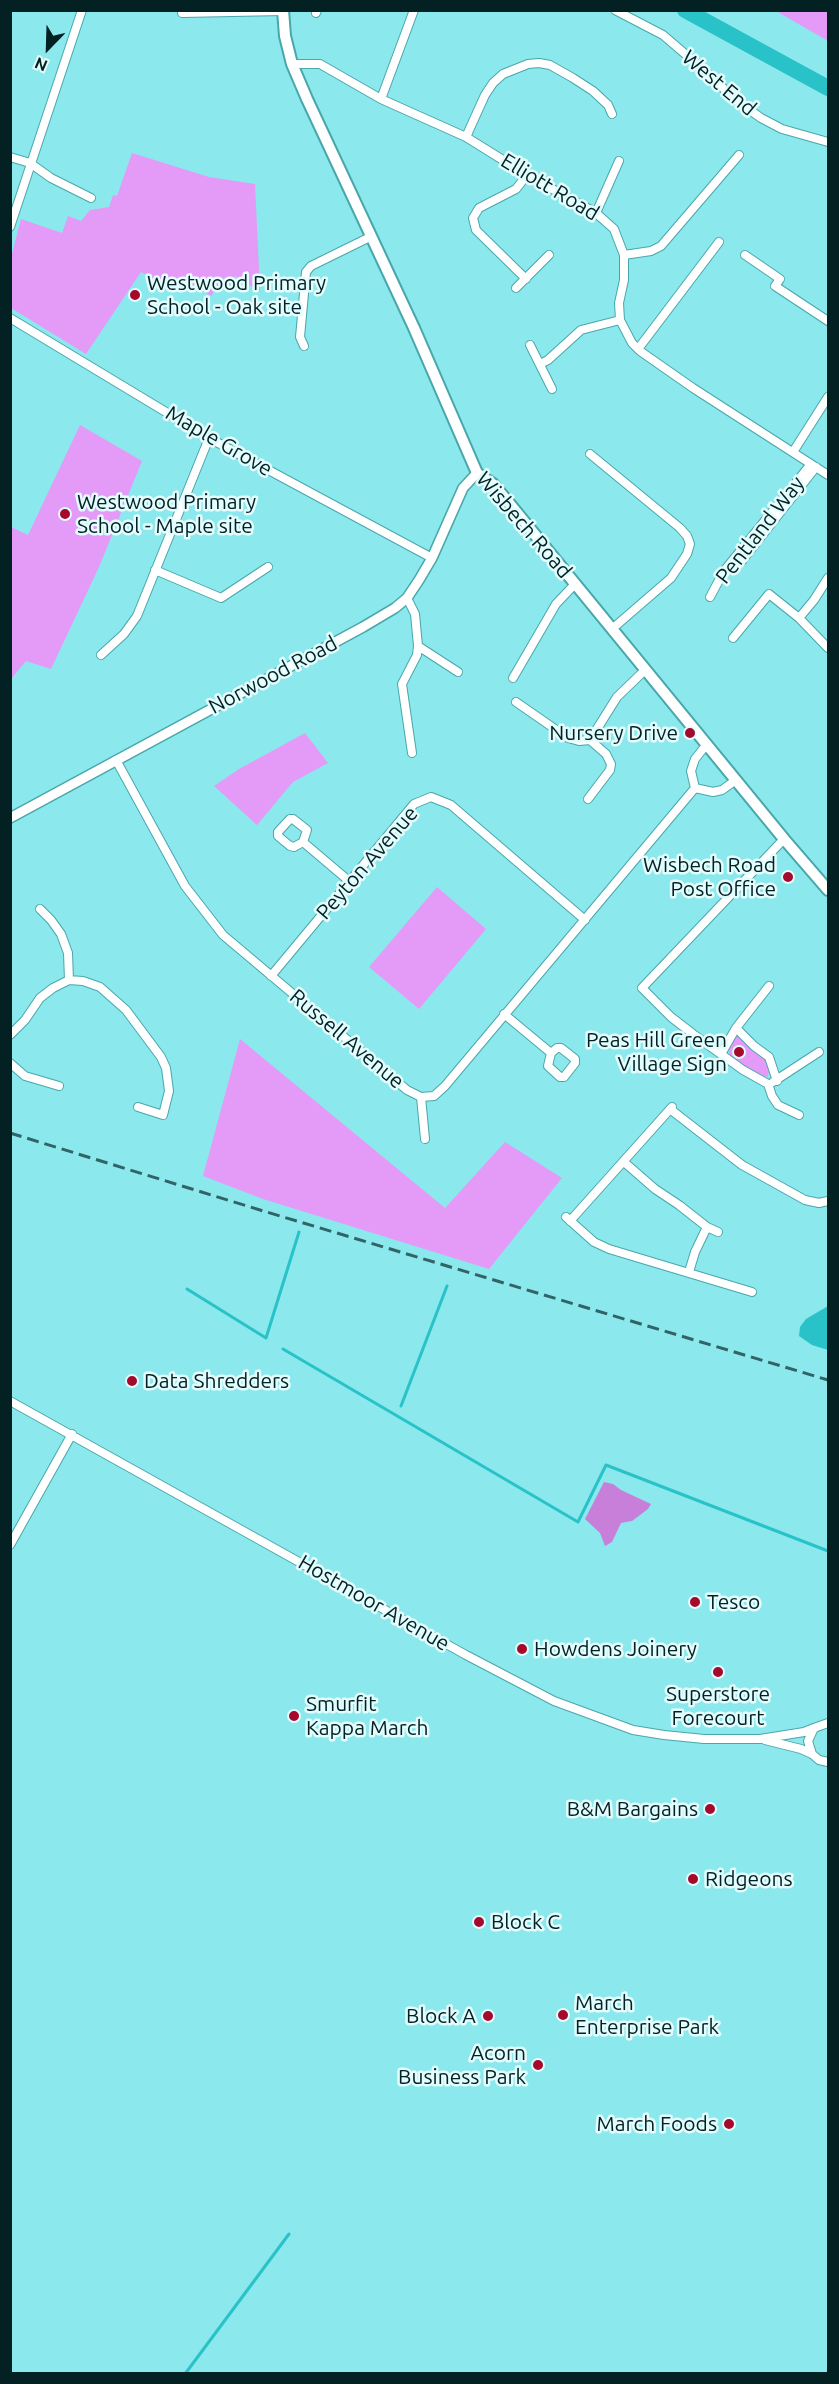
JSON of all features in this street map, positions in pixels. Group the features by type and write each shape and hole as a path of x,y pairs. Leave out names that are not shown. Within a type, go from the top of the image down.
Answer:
{"main road":[{"name":"Wisbech Road","path":"283,11 285,36 292,64 414,328 477,473 493,484 828,890"}],"street":[{"path":"10,227 82,10"},
{"path":"381,99 414,10"},
{"name":"West End","path":"615,10 663,35 718,82 729,95 761,118 782,129 828,142"},
{"path":"182,13 283,11"},
{"name":"Elliott Road","path":"292,64 320,64 381,99 466,136 527,175 596,213 614,229 624,255 624,280 619,303 620,320"},
{"path":"466,136 493,83 503,74 528,64 550,65 573,78 601,98 608,105 612,114"},
{"path":"624,255 651,251 661,246 739,155"},
{"path":"10,157 30,163 51,178 91,198"},
{"path":"596,213 619,161"},
{"path":"526,279 476,230 473,218 479,208 516,189 527,175"},
{"path":"304,346 300,337 306,272 311,266 370,237"},
{"path":"638,349 719,242"},
{"path":"516,288 549,255"},
{"path":"745,255 780,279 775,286 828,321"},
{"name":"Maple Grove","path":"10,318 209,438 432,558"},
{"path":"540,364 548,360 581,330 620,320 625,333 638,349 828,476"},
{"path":"530,345 552,389"},
{"path":"793,452 828,397"},
{"path":"101,655 124,634 137,616 209,438"},
{"path":"590,454 680,528 690,544 687,554 671,578 612,629"},
{"path":"741,562 814,465"},
{"name":"Pentland Way","path":"710,597 724,571 814,465"},
{"name":"Norwood Road","path":"10,818 389,612 406,598 432,558 463,488 477,473"},
{"path":"156,570 221,598 268,567"},
{"path":"799,618 828,578"},
{"path":"513,678 556,604 575,584"},
{"path":"733,638 769,594 799,618 828,648"},
{"path":"406,598 415,614 418,646 417,655 402,684 411,753"},
{"path":"418,646 458,672"},
{"path":"590,740 617,697 645,670"},
{"path":"516,702 568,738 579,741 590,740 606,754 611,764 608,776 588,799"},
{"path":"707,744 695,759 691,771 695,788 714,792 722,790 736,780"},
{"name":"Russell Avenue","path":"116,760 185,886 223,935 407,1090 421,1097 434,1096 445,1086 695,788"},
{"name":"Peyton Avenue","path":"272,976 414,804 431,797 451,805 585,920"},
{"path":"784,839 642,988 671,1017 743,1070 768,1084 771,1096 778,1105 799,1115"},
{"path":"303,842 350,881"},
{"path":"40,909 61,934 68,953 69,980"},
{"path":"10,1035 25,1020 40,998 69,980 91,983 107,992 126,1010 161,1057 169,1079 169,1090 163,1115 138,1107"},
{"path":"721,1054 736,1028 769,986"},
{"path":"504,1014 551,1053"},
{"path":"736,1028 769,1057 777,1081"},
{"path":"768,1084 777,1081 819,1052"},
{"path":"10,1063 25,1076 59,1086"},
{"path":"421,1097 425,1139"},
{"path":"752,1292 609,1249 594,1242 568,1219 624,1162 672,1108 742,1165 805,1200 828,1202"},
{"path":"624,1162 655,1189 679,1204 707,1227 718,1232"},
{"path":"689,1272 695,1252 707,1227"},
{"name":"Hostmoor Avenue","path":"10,1401 466,1655 555,1701 610,1722 654,1734 704,1739 760,1739 804,1732 828,1724"},
{"path":"10,1545 72,1434"},
{"path":"812,1754 808,1741 814,1728"},
{"name":"Hostmoor Avenue","path":"760,1739 801,1749 819,1760 828,1762"}],"shaded area":[{"path":"776,11 828,11 828,41"},
{"name":"Westwood Primary School - Oak site","path":"132,153 209,177 255,184 260,292 235,276 228,287 220,283 211,296 184,280 176,292 141,272 86,354 11,308 11,257 21,219 62,233 68,216 81,221 90,210 109,207 113,195 117,196"},
{"name":"Westwood Primary School - Maple site","path":"80,425 142,461 99,567 51,669 26,661 11,679 11,527 28,535"},
{"path":"305,733 328,763 293,782 257,825 214,786 239,769"},
{"path":"437,887 486,929 419,1009 369,967"},
{"path":"737,1035 766,1060 769,1069 768,1077 754,1074 730,1056 728,1049"},
{"path":"240,1039 445,1208 505,1142 562,1178 489,1269 263,1199 203,1176"},
{"path":"604,1482 613,1484 651,1504 632,1521 621,1523 612,1542 605,1546 600,1533 585,1519"}],"water":[{"path":"828,1306 828,1350 812,1345 799,1336 800,1327 806,1319"}],"waterway":[{"path":"685,10 828,88"},
{"path":"187,1289 266,1338 299,1232"},
{"path":"401,1406 447,1286"},
{"path":"283,1349 578,1522 606,1465 828,1551"},
{"path":"185,2374 289,2234"}],"railway":[{"path":"10,1133 828,1380"}],"place":[{"name":"Westwood Primary School - Oak site","path":"135,295"},
{"name":"Westwood Primary School - Maple site","path":"65,514"},
{"name":"Nursery Drive","path":"690,733"},
{"name":"Wisbech Road Post Office","path":"788,877"},
{"name":"Peas Hill Green Village Sign","path":"739,1052"},
{"name":"Data Shredders","path":"132,1381"},
{"name":"Tesco","path":"695,1602"},
{"name":"Howdens Joinery","path":"522,1649"},
{"name":"Superstore Forecourt","path":"718,1672"},
{"name":"Smurfit Kappa March","path":"294,1716"},
{"name":"B&M Bargains","path":"710,1809"},
{"name":"Ridgeons","path":"693,1879"},
{"name":"Block C","path":"479,1922"},
{"name":"March Enterprise Park","path":"563,2015"},
{"name":"Block A","path":"488,2016"},
{"name":"Acorn Business Park","path":"538,2065"},
{"name":"March Foods","path":"729,2124"}]}
